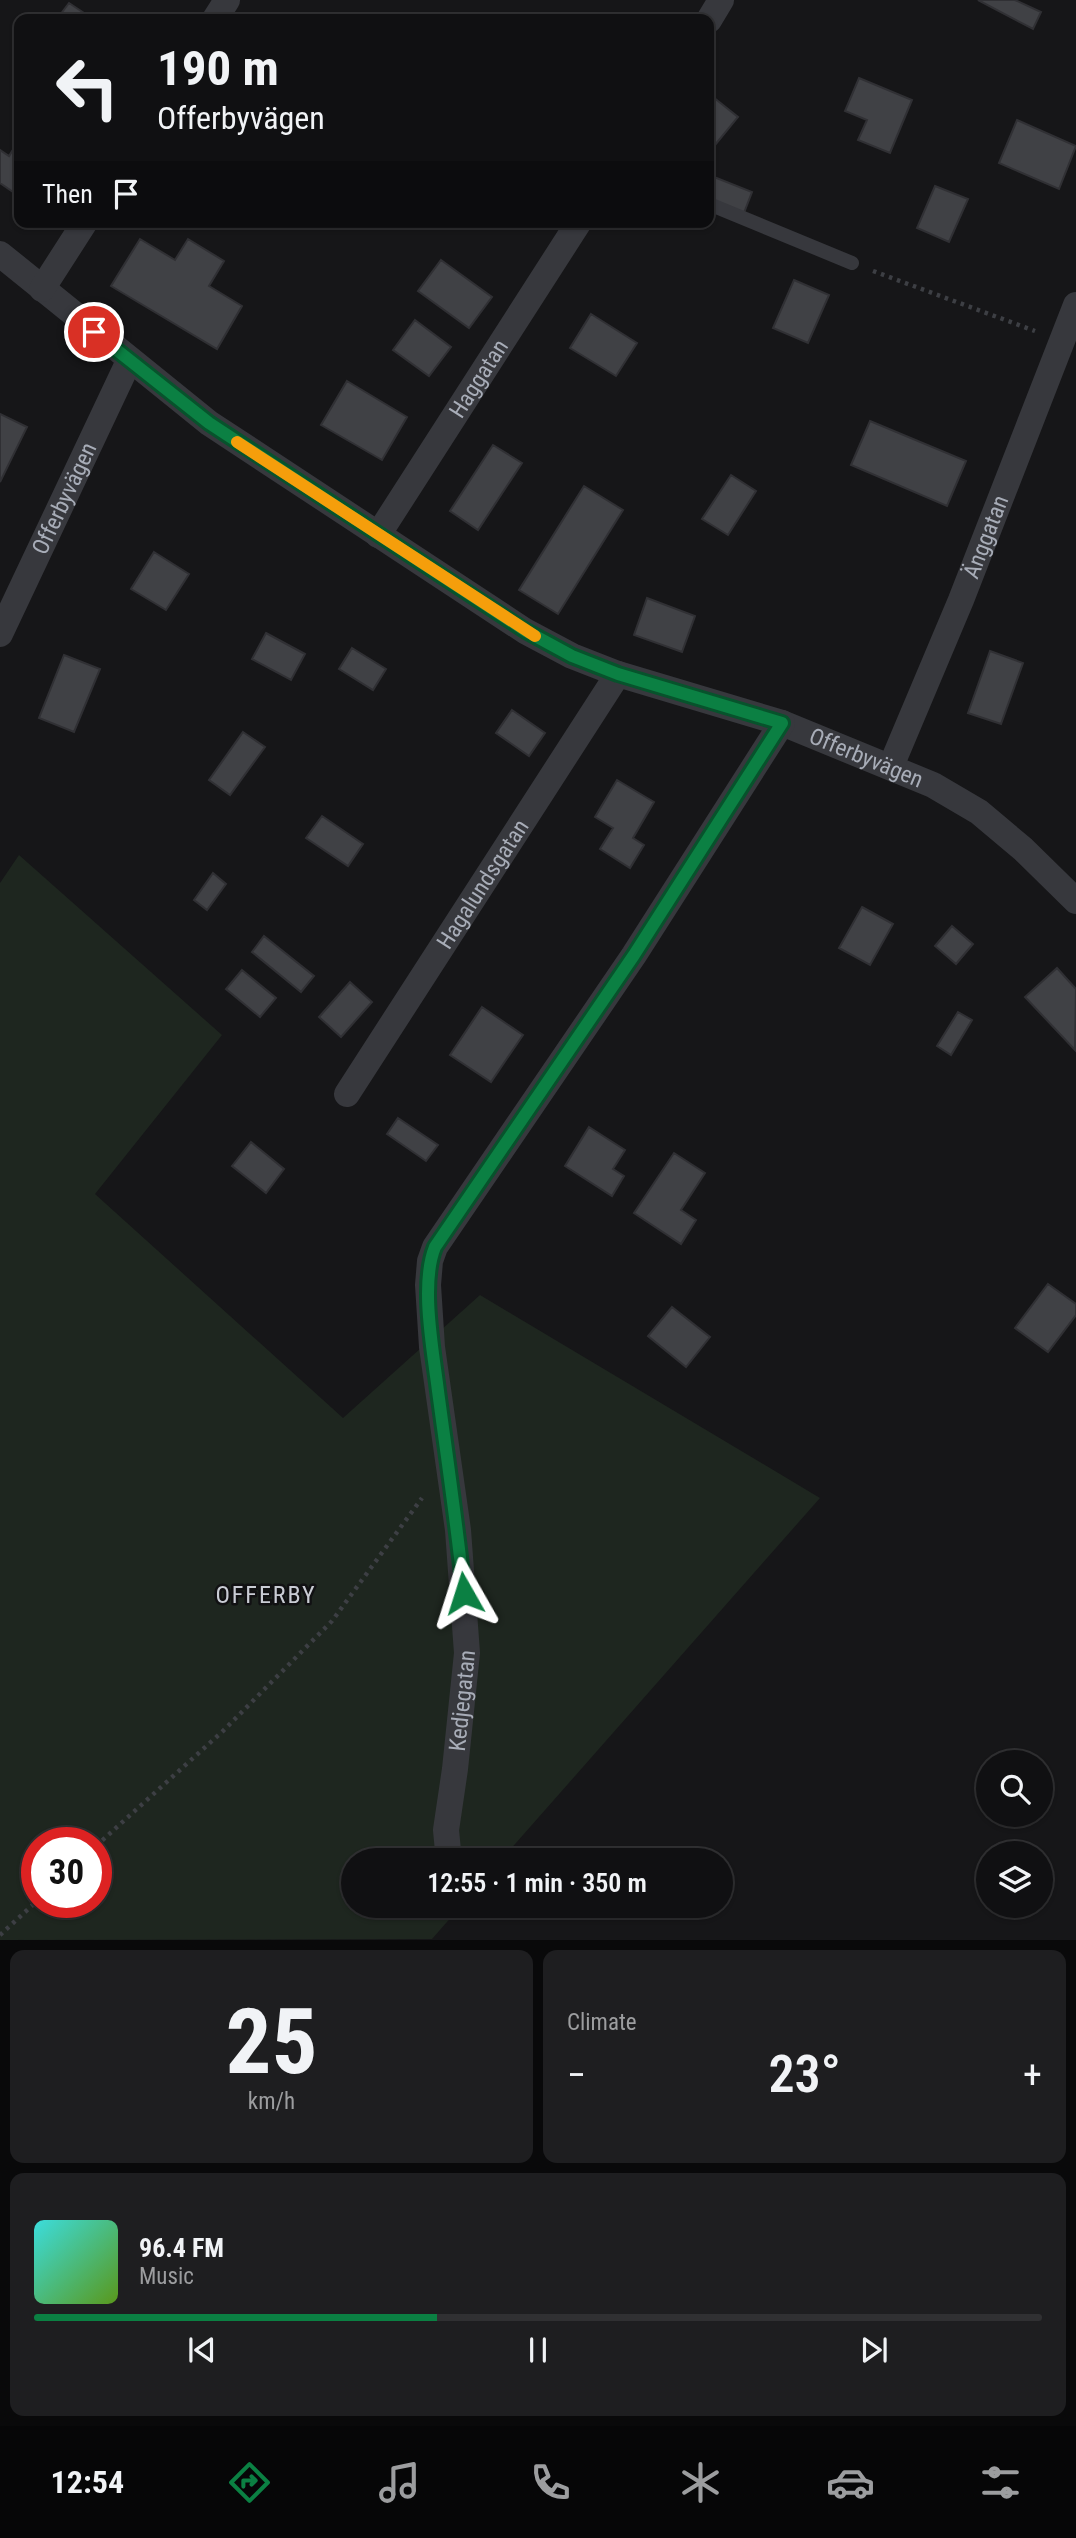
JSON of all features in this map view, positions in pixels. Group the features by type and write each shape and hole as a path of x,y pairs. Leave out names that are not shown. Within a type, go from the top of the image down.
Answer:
{"street":[{"path":"42,289 81,228"},
{"name":"Haggatan","path":"378,536 575,228"},
{"name":"Offerbyvägen","path":"0,254 209,423 526,631 572,656 618,674 782,723 933,785 979,812 1033,858 1076,901"},
{"name":"Änggatan","path":"891,766 961,600 1076,305"},
{"name":"Offerbyvägen","path":"0,634 129,361"},
{"name":"Hagalundsgatan","path":"347,1094 618,674"},
{"name":"Kedjegatan","path":"449,1848 446,1830 456,1769 467,1653 458,1530 432,1347 430,1261 435,1247 626,966 782,723"}],"lane":[{"path":"714,206 852,263"}],"path":[{"path":"852,263 1062,341"},
{"path":"112,1832 223,1731 332,1621 448,1464"},
{"path":"0,1935 21,1916"}],"shaded area":[{"path":"19,855 222,1035 95,1194 343,1418 480,1295 820,1498 512,1848 341,1848 341,1918 450,1918 432,1939 0,1940 0,883"}],"building":[{"path":"978,0 1015,0 1041,12 1033,29"},
{"path":"69,3 86,14 61,14"},
{"path":"859,78 912,100 890,153 858,140 867,120 845,111"},
{"path":"714,98 738,117 714,144"},
{"path":"1017,120 1076,146 1059,189 999,163"},
{"path":"14,148 14,193 0,183 0,150 9,156"},
{"path":"714,177 752,192 742,218 714,207"},
{"path":"935,186 968,199 949,242 917,228"},
{"path":"140,239 175,260 188,239 224,261 209,286 242,306 217,349 111,286"},
{"path":"441,260 492,297 469,328 418,291"},
{"path":"794,280 829,295 808,343 773,328"},
{"path":"591,314 637,343 616,376 570,348"},
{"path":"415,320 451,347 429,376 393,350"},
{"path":"347,381 407,417 382,460 321,425"},
{"path":"0,414 27,427 0,482"},
{"path":"870,421 966,461 947,506 851,465"},
{"path":"493,445 522,463 478,530 450,511"},
{"path":"731,475 756,491 728,535 702,519"},
{"path":"584,486 623,510 558,614 519,590"},
{"path":"154,552 189,574 166,610 131,589"},
{"path":"647,598 695,616 682,652 634,635"},
{"path":"266,633 305,654 291,680 252,659"},
{"path":"352,648 386,669 373,690 339,669"},
{"path":"990,651 1023,663 1001,724 968,713"},
{"path":"64,655 100,669 74,732 39,718"},
{"path":"512,710 545,733 529,756 496,733"},
{"path":"243,732 265,747 230,795 209,780"},
{"path":"617,780 654,802 633,838 644,845 630,868 600,849 613,828 595,817"},
{"path":"322,816 363,844 348,866 306,838"},
{"path":"213,873 226,884 207,910 194,900"},
{"path":"862,907 893,924 870,965 839,948"},
{"path":"952,926 973,944 956,964 935,946"},
{"path":"264,936 314,976 301,992 252,952"},
{"path":"1057,968 1076,989 1075,1050 1025,997"},
{"path":"242,970 276,998 260,1017 226,989"},
{"path":"350,982 372,1002 341,1037 319,1017"},
{"path":"482,1007 523,1035 491,1082 450,1055"},
{"path":"958,1012 972,1020 951,1055 937,1046"},
{"path":"398,1118 438,1145 426,1161 387,1134"},
{"path":"589,1127 625,1150 613,1169 624,1176 612,1196 565,1166"},
{"path":"251,1142 284,1169 266,1193 232,1166"},
{"path":"674,1153 705,1173 681,1210 696,1220 681,1244 634,1213"},
{"path":"1048,1284 1076,1304 1076,1315 1048,1352 1015,1328"},
{"path":"672,1307 710,1337 686,1367 648,1336"}],"slow traffic":[{"path":"237,442 535,636"}],"district":[{"name":"OFFERBY","path":"266,1595"}],"route":[{"path":"94,332 209,423 526,631 572,656 618,674 782,723 634,955 435,1247 430,1261 428,1284 432,1347 458,1530 464,1593"}]}
